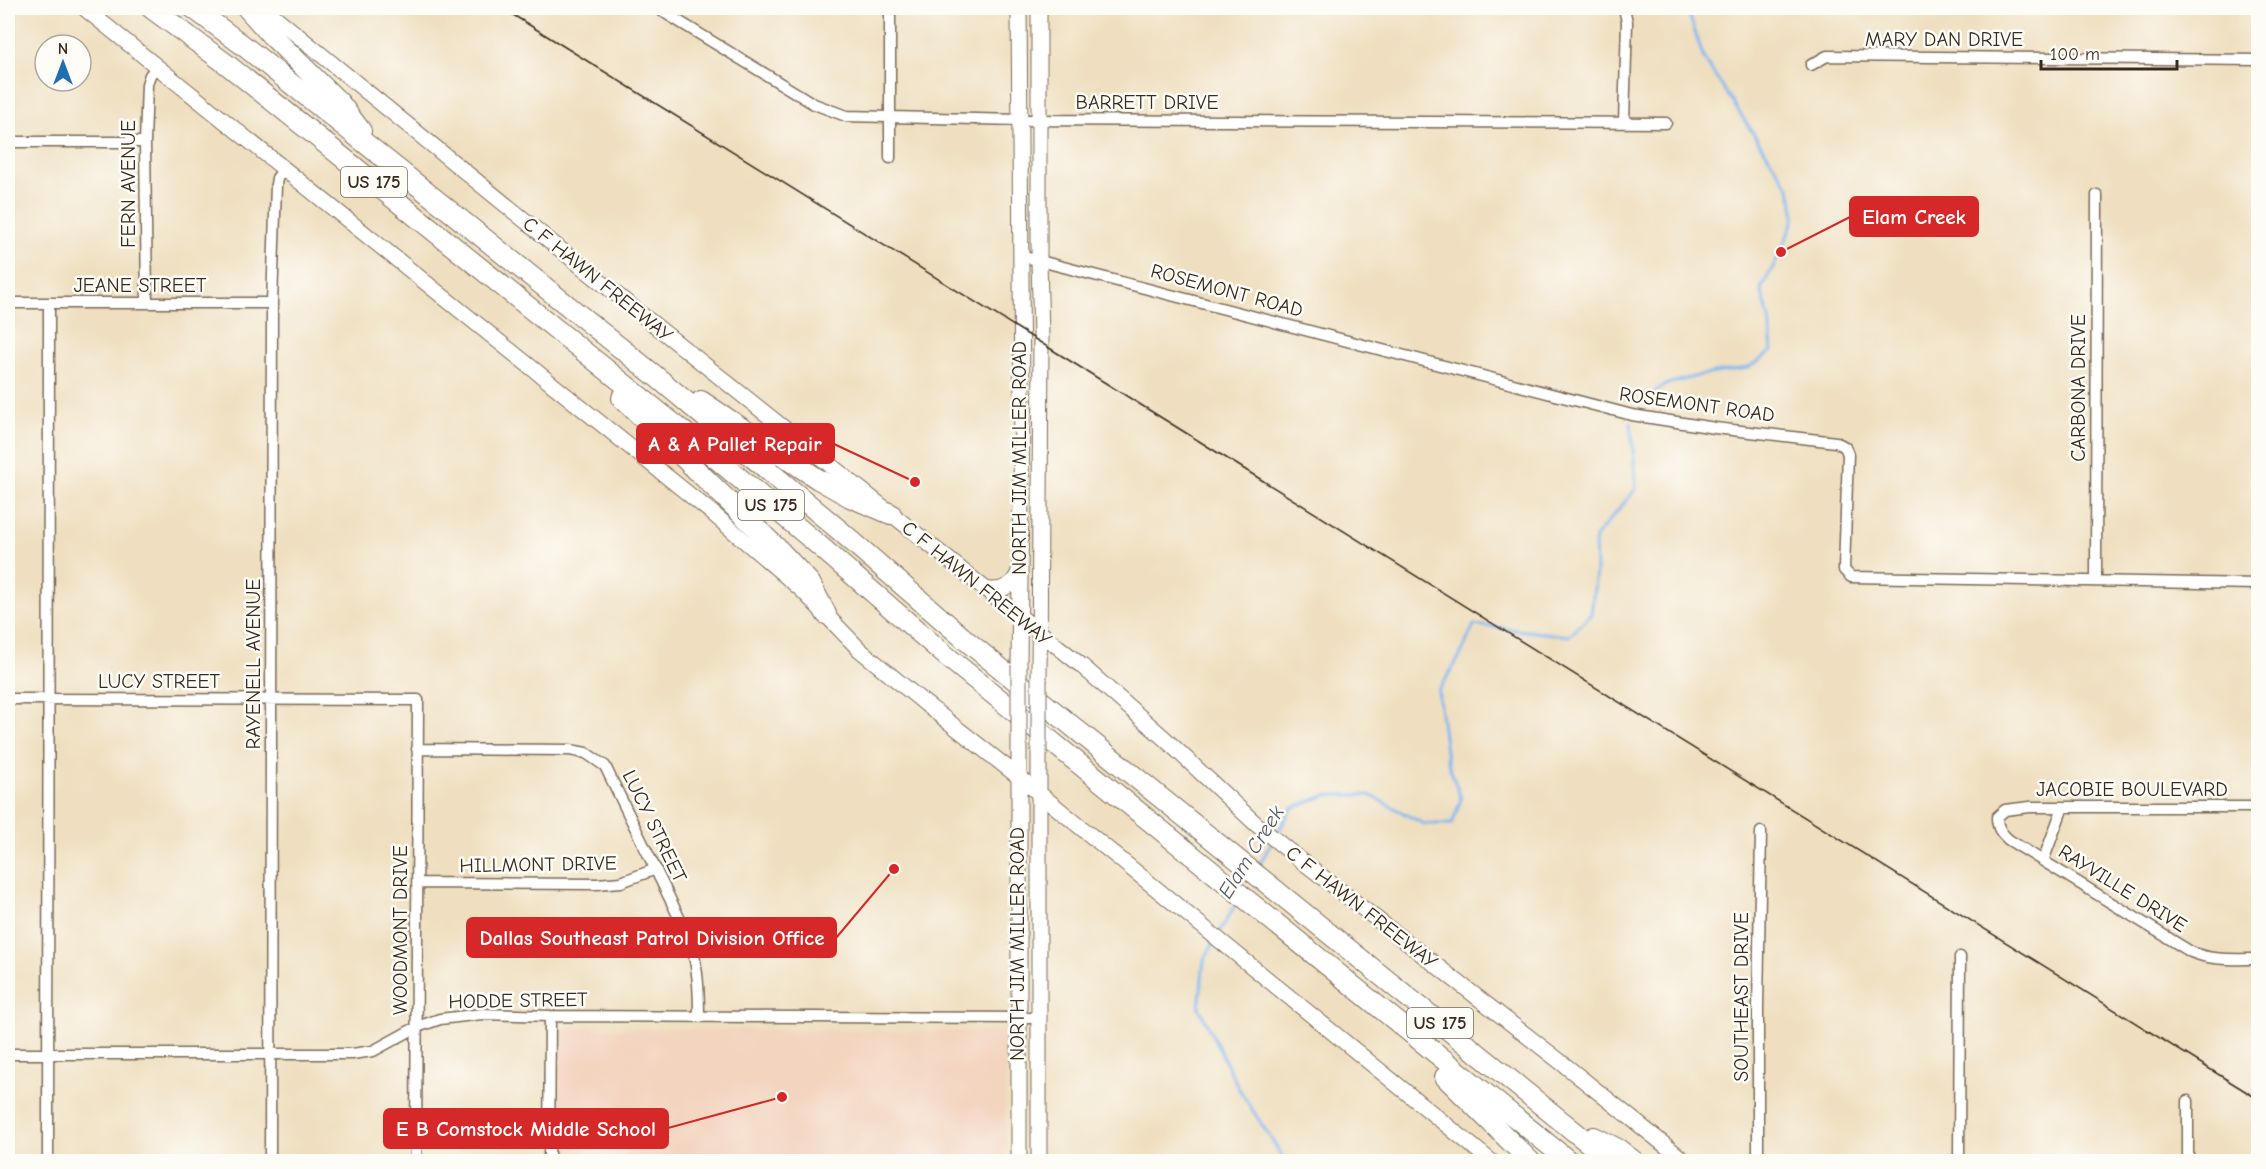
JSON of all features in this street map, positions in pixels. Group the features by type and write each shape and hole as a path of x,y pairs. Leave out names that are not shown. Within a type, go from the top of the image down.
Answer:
{"highway":[{"name":"US 175","path":"151,8 256,87 594,360 822,548 945,655 1570,1161"},
{"name":"C F HAWN FREEWAY","path":"193,8 244,46 658,378 968,642 1612,1161"},
{"path":"247,8 339,102 377,153"},
{"path":"594,360 611,387 751,522 810,583 826,614"},
{"path":"658,378 713,407 818,479 850,497 891,514"},
{"path":"1393,1020 1425,1059 1474,1103 1531,1161"},
{"path":"1560,1120 1618,1149 1635,1161"}],"main road":[{"path":"84,8 711,512 802,590 860,650 1492,1161"},
{"name":"C F HAWN FREEWAY","path":"264,8 573,260 1113,692 1256,824 1289,851 1686,1161"},
{"name":"NORTH JIM MILLER ROAD","path":"1019,8 1022,555 1018,859 1019,1156"},
{"name":"NORTH JIM MILLER ROAD","path":"1039,8 1041,334 1037,1018 1039,1156"},
{"path":"985,589 1001,589 1014,581 1019,572 1022,555"},
{"path":"1018,859 1038,858"},
{"path":"1019,933 1038,934"},
{"path":"1019,1156 1039,1156"}],"street":[{"name":"BARRETT DRIVE","path":"657,8 814,104 846,116 1019,120 1666,123"},
{"path":"890,8 890,158"},
{"path":"1624,8 1628,22 1624,122"},
{"name":"MARY DAN DRIVE","path":"1811,65 1827,56 2259,60"},
{"name":"FERN AVENUE","path":"147,303 145,142 147,84 156,68"},
{"path":"8,142 145,142"},
{"name":"RAYENELL AVENUE","path":"270,1161 272,303 276,185 284,169"},
{"name":"CARBONA DRIVE","path":"2096,581 2097,195"},
{"name":"ROSEMONT ROAD","path":"1021,256 1632,415 1715,428 1836,442 1845,447 1848,454 1844,570 1851,577 2259,584"},
{"name":"JEANE STREET","path":"8,303 272,303"},
{"path":"48,1161 49,303"},
{"name":"LUCY STREET","path":"8,699 418,700"},
{"name":"WOODMONT DRIVE","path":"416,1161 418,700"},
{"name":"LUCY STREET","path":"417,749 570,750 586,753 605,766 690,940 699,980 699,1017"},
{"name":"JACOBIE BOULEVARD","path":"2005,810 2030,807 2259,807"},
{"path":"2043,861 2063,807"},
{"name":"RAYVILLE DRIVE","path":"2005,810 1997,817 2000,832 2008,840 2202,957 2259,959"},
{"name":"SOUTHEAST DRIVE","path":"1758,1161 1761,832"},
{"name":"HILLMONT DRIVE","path":"418,884 605,884 621,882 656,869"},
{"path":"1959,957 1959,1161"},
{"name":"HODDE STREET","path":"8,1054 352,1054 373,1051 417,1027 440,1019 466,1015 1037,1018"},
{"path":"549,1161 550,1016"},
{"path":"2188,1101 2188,1161"}],"shaded area":[{"path":"560,1028 1005,1032 1005,1161 559,1161"}],"waterway":[{"name":"Elam Creek","path":"1641,401 1667,384 1701,375 1748,368 1772,351 1769,318 1761,289 1781,252 1795,216 1790,189 1704,59 1687,8"},
{"name":"Elam Creek","path":"1277,834 1291,809 1327,795 1370,795 1424,824 1452,824 1461,799 1447,759 1438,691 1459,658 1474,625 1569,636 1591,614 1596,572 1595,537 1636,489 1631,423"},
{"name":"Elam Creek","path":"1257,868 1272,842"},
{"name":"Elam Creek","path":"1219,933 1237,902"},
{"name":"Elam Creek","path":"1215,941 1204,960 1199,1008 1239,1089 1286,1162"}],"tram line":[{"path":"502,8 2258,1099"}],"place":[{"name":"Elam Creek","path":"1781,252"},
{"name":"A & A Pallet Repair","path":"915,482"},
{"name":"Dallas Southeast Patrol Division Office","path":"894,869"},
{"name":"E B Comstock Middle School","path":"782,1097"}]}
